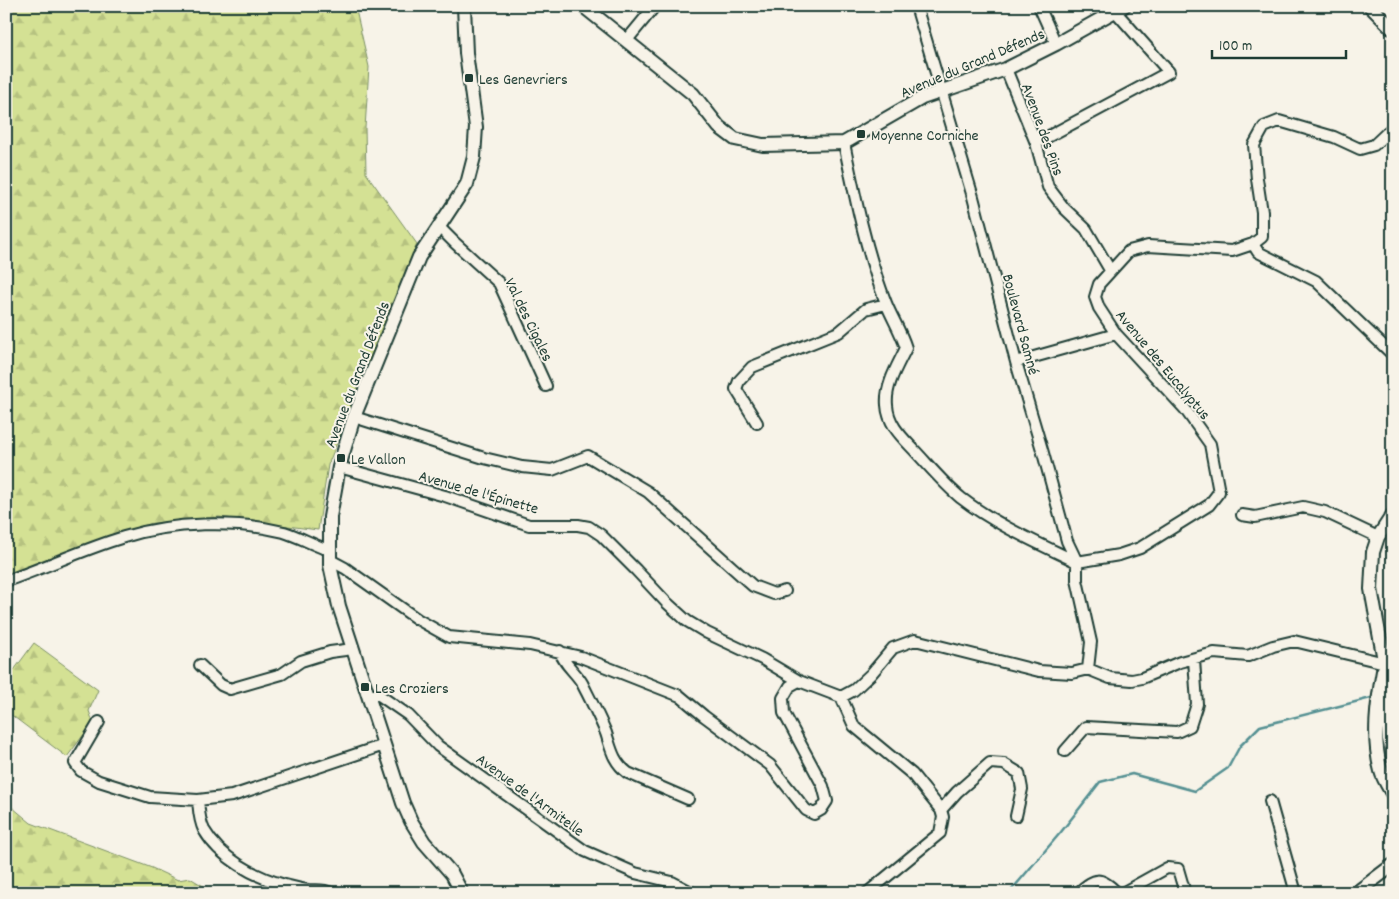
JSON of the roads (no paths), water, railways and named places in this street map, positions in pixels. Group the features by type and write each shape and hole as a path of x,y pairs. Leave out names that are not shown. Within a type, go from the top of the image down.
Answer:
{"street":[{"name":"Avenue du Grand Défends","path":"462,893 452,874 424,842 403,803 339,606 329,554 330,517 339,466 354,418 419,257 467,184 474,157 476,127 466,53 464,6"},
{"name":"Avenue du Grand Défends","path":"583,6 693,94 719,128 735,139 763,145 844,144 922,98 1006,69 1119,9"},
{"path":"626,40 655,6"},
{"name":"Boulevard Samné","path":"916,6 940,92 950,119 1067,541 1077,562"},
{"path":"1039,6 1056,44"},
{"path":"1370,6 1393,29"},
{"path":"1036,143 1169,72 1119,9"},
{"name":"Avenue des Pins","path":"1006,69 1036,143 1048,187 1064,208 1086,229 1110,270"},
{"path":"1393,127 1374,145 1360,149 1334,137 1279,120 1264,127 1254,145 1262,212 1262,237 1253,244 1258,252 1316,280 1393,355"},
{"path":"844,144 870,254 886,304 900,330 906,348 888,390 888,412 894,426 928,465 960,497 982,513 1012,530 1077,562 1077,580 1090,642 1088,669"},
{"name":"Val des Cigales","path":"439,227 499,283 546,386"},
{"name":"Avenue des Eucalyptus","path":"1077,562 1119,555 1135,550 1209,506 1219,492 1210,444 1185,409 1116,334 1099,308 1095,297 1099,284 1129,251 1148,246 1232,251 1253,244"},
{"path":"757,423 736,389 739,380 752,367 839,332 866,309 886,304"},
{"path":"1016,362 1116,334"},
{"path":"354,418 484,458 522,467 552,470 588,456 648,492 753,586 774,594 785,591"},
{"name":"Avenue de l'Épinette","path":"339,466 445,496 529,525 578,525 589,527 601,535 666,602 688,621 707,633 762,659 799,681 841,697"},
{"path":"1242,515 1255,517 1303,507 1325,512 1378,538"},
{"path":"1393,516 1378,538 1373,552 1371,590 1390,693 1387,715 1393,757"},
{"path":"6,581 125,536 147,531 182,526 227,524 285,533 323,548 345,568 417,619 449,637 530,645 581,656 680,696 770,765 806,810 814,814 821,810 827,801 823,786 784,713 783,698 790,686 799,681"},
{"path":"867,893 940,834 943,817 941,810 912,774 854,726 841,697 854,690 865,680 893,648 916,640 1039,671 1072,673 1088,669 1110,678 1132,680 1142,678 1180,662 1214,653 1248,656 1273,646 1294,641 1385,663"},
{"path":"200,665 221,686 230,689 282,674 301,661 330,652 353,650"},
{"path":"560,651 563,660 580,681 606,733 611,752 620,767 688,799"},
{"path":"1065,751 1086,727 1177,732 1190,726 1197,704 1194,659"},
{"path":"1385,663 1377,708 1376,745 1381,772 1393,796"},
{"name":"Avenue de l'Armitelle","path":"368,695 379,695 408,715 438,746 585,851 635,873 672,882 693,893"},
{"path":"99,722 75,763 82,771 99,781 150,797 198,800 232,796 384,745"},
{"path":"941,810 970,780 990,763 1004,764 1019,773 1022,789 1016,816"},
{"path":"198,800 199,814 204,829 215,844 233,861 264,878 285,885 310,890 325,890 331,893"},
{"path":"1270,801 1296,893"},
{"path":"1356,893 1393,865"},
{"path":"1122,893 1167,868 1178,869 1185,893"},
{"path":"1078,893 1089,882 1100,880 1117,893"}],"waterway":[{"path":"1009,893 1061,832 1100,782 1132,774 1195,791 1228,768 1240,746 1260,726 1375,697"}],"place":[{"name":"Les Genevriers","path":"469,78"},
{"name":"Moyenne Corniche","path":"861,134"},
{"name":"Le Vallon","path":"341,458"},
{"name":"Les Croziers","path":"365,687"}]}
